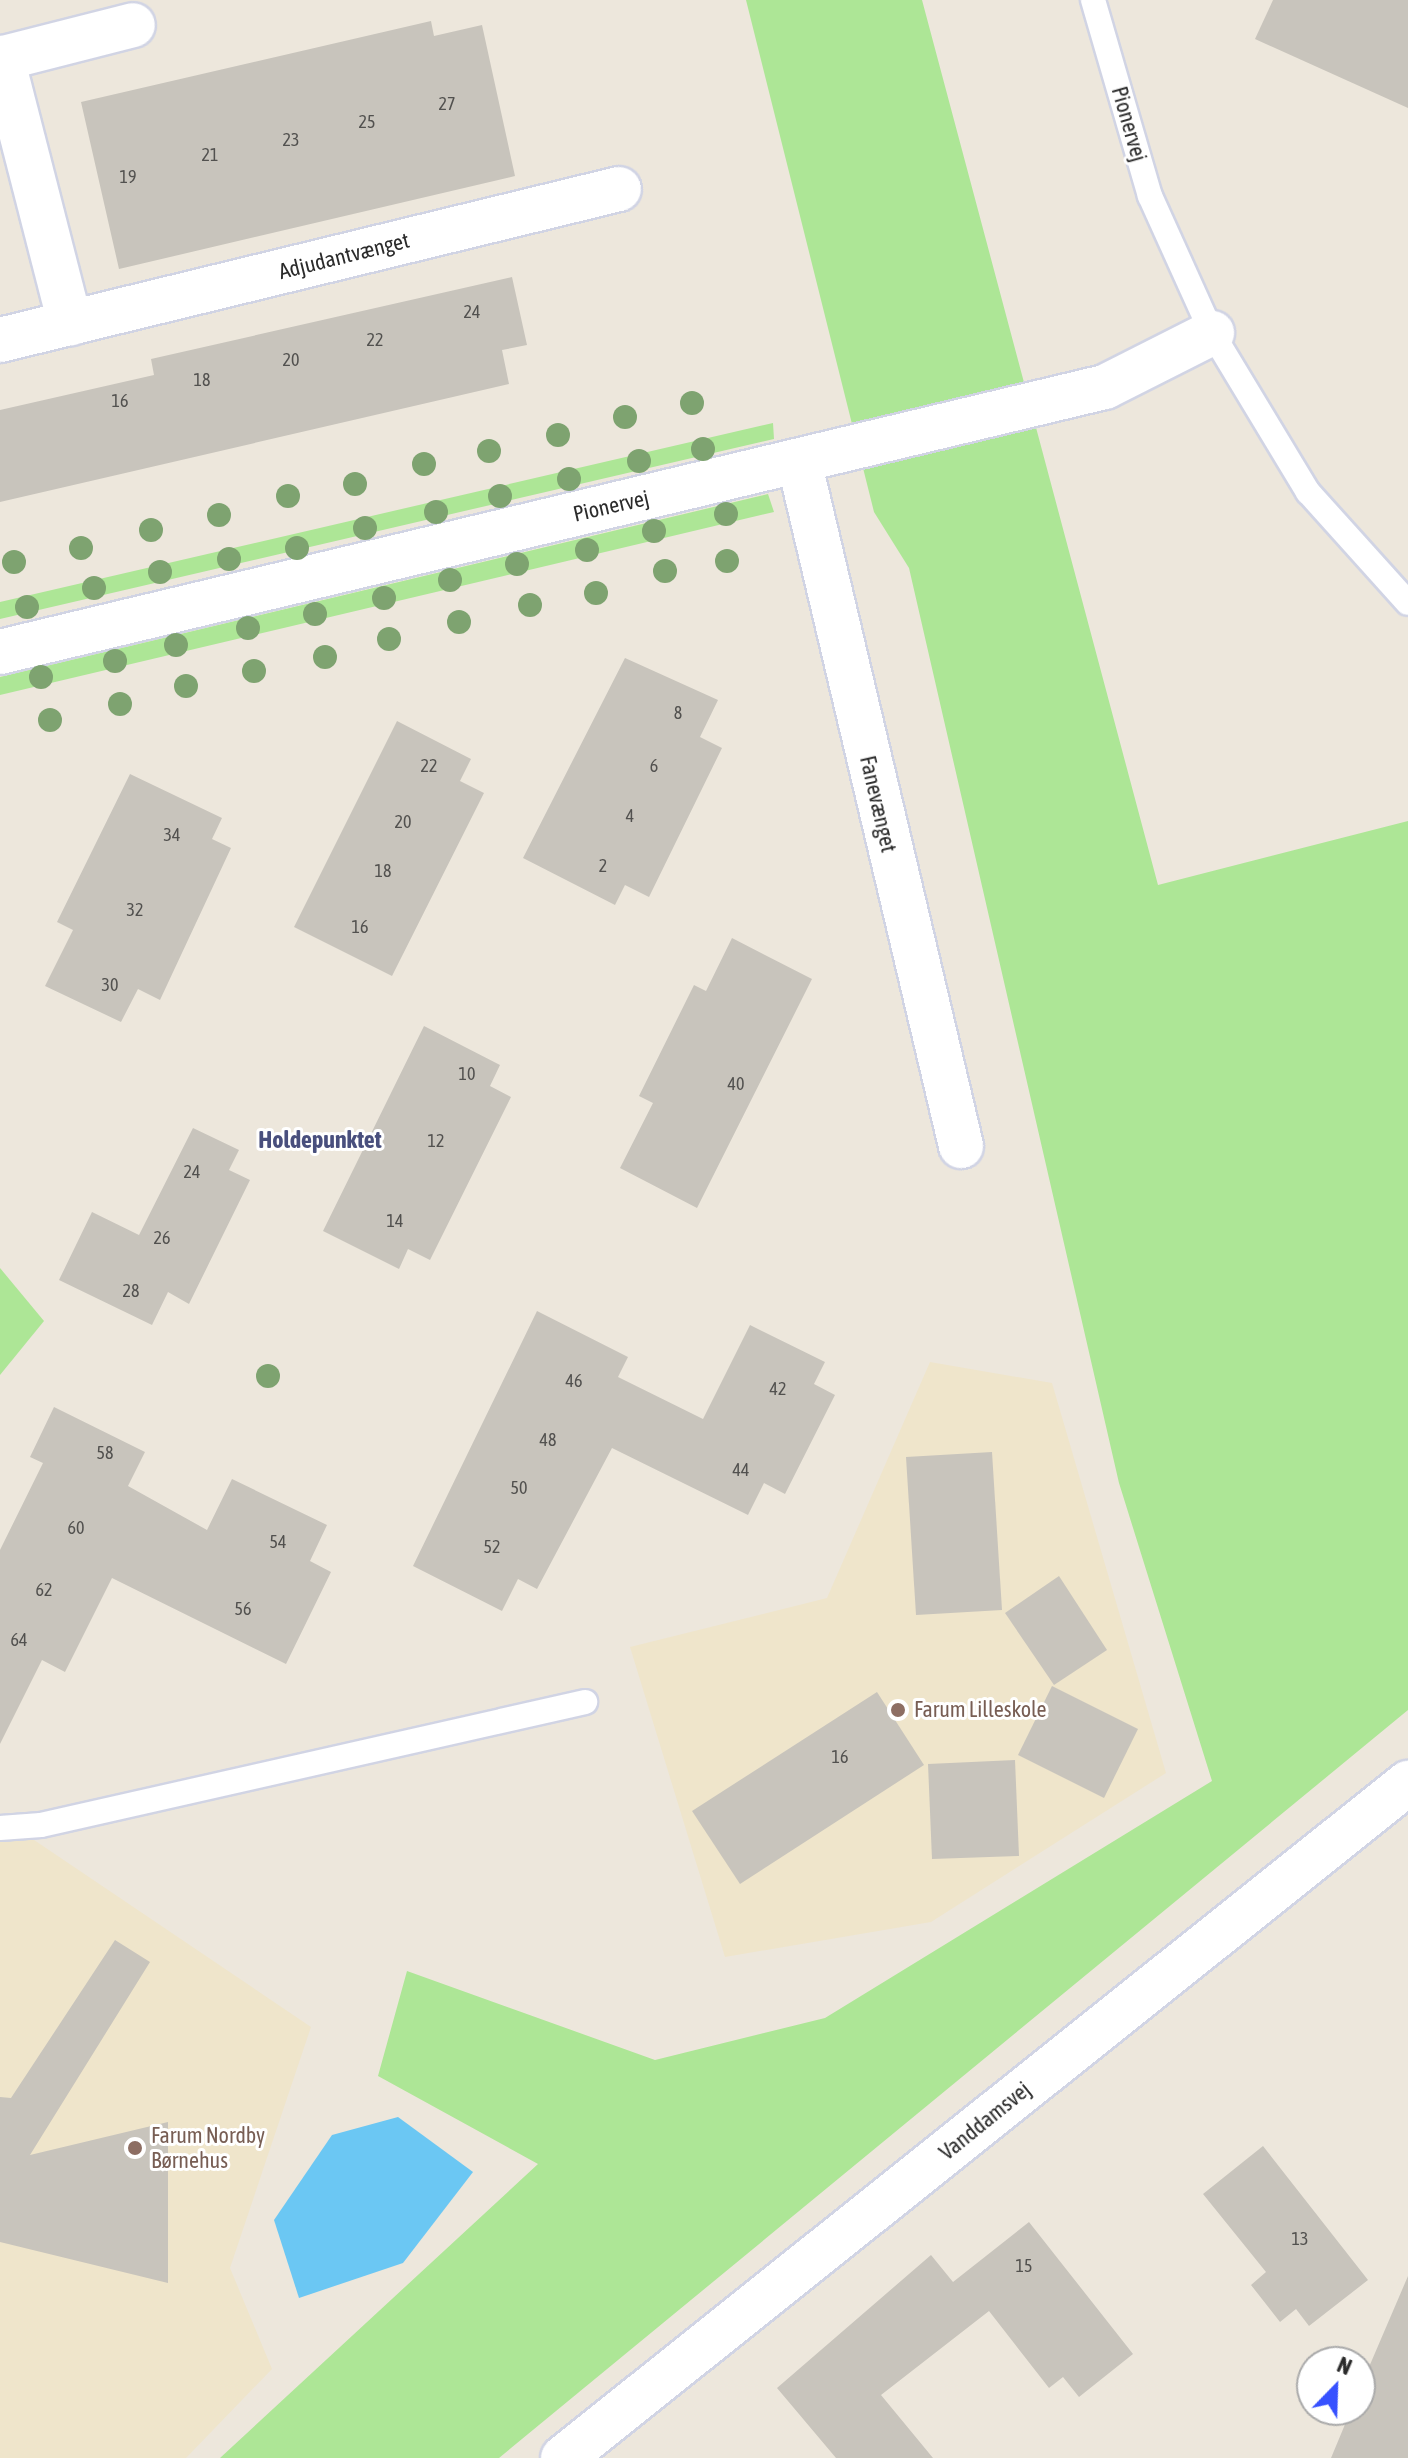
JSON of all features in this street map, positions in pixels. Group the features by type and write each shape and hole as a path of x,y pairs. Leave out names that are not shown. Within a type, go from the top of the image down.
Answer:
{"street":[{"path":"70,323 1,59 133,25"},
{"name":"Adjudantvænget","path":"0,340 619,189"},
{"name":"Pionervej","path":"0,652 1105,387 1212,333"},
{"name":"Fanevænget","path":"799,461 961,1146"},
{"name":"Vanddamsvej","path":"563,2458 1408,1783"}],"lane":[{"name":"Pionervej","path":"1093,0 1150,196 1212,333 1308,492 1408,603"},
{"path":"0,1828 41,1825 585,1702"}],"shaded area":[{"name":"Farum Lilleskole","path":"930,1362 1052,1383 1166,1773 931,1922 725,1957 630,1647 827,1598"},
{"name":"Farum Nordby Børnehus","path":"0,1817 311,2027 230,2268 272,2369 186,2458 0,2458"}],"green space":[{"path":"746,0 922,0 1158,885 1408,821 1408,1710 499,2458 220,2458 538,2164 378,2076 407,1971 655,2060 825,2018 1212,1781 1119,1483 909,568 874,512"},
{"path":"773,423 774,439 0,619 0,602"},
{"path":"768,494 774,512 0,695 0,677"},
{"path":"0,1268 44,1321 0,1375"}],"water":[{"path":"398,2117 473,2172 403,2263 299,2298 274,2220 332,2135"}],"building":[{"path":"1273,0 1408,0 1408,108 1255,39"},
{"path":"431,21 434,36 482,25 515,176 119,269 81,102"},
{"path":"512,277 527,345 502,350 509,384 0,502 0,410 154,375 151,359"},
{"path":"625,658 718,700 700,737 722,748 649,897 625,885 615,905 523,858"},
{"path":"397,721 471,759 460,781 484,793 392,976 294,927"},
{"path":"130,774 222,818 212,839 231,848 160,1000 138,989 121,1022 45,986 73,930 57,922"},
{"path":"732,938 812,979 697,1208 620,1168 653,1103 639,1096 694,985 706,991"},
{"path":"424,1026 500,1065 490,1086 511,1097 430,1260 408,1249 399,1269 323,1231"},
{"path":"193,1128 239,1150 229,1170 250,1180 189,1304 168,1292 152,1325 59,1280 92,1212 139,1235"},
{"path":"537,1311 628,1357 618,1377 703,1419 750,1325 825,1362 814,1384 835,1395 785,1494 764,1483 748,1515 612,1448 537,1589 518,1579 502,1611 413,1566"},
{"path":"54,1407 145,1452 128,1486 207,1530 232,1479 327,1525 310,1561 331,1572 286,1664 112,1578 65,1672 42,1660 0,1744 0,1550 43,1463 30,1457"},
{"path":"992,1452 1002,1610 916,1615 906,1457"},
{"path":"1059,1576 1107,1650 1054,1685 1005,1613"},
{"path":"1052,1686 1138,1729 1104,1798 1018,1755"},
{"path":"877,1692 924,1765 740,1884 692,1811"},
{"path":"1015,1760 1019,1856 932,1859 928,1764"},
{"path":"115,1940 150,1962 30,2155 168,2122 168,2283 0,2242 0,2097 11,2098"},
{"path":"1263,2146 1368,2280 1309,2326 1296,2309 1280,2322 1251,2285 1266,2272 1203,2194"},
{"path":"1029,2222 1133,2354 1079,2397 1063,2377 1049,2388 989,2311 881,2395 933,2458 836,2458 777,2388 931,2255 953,2282"},
{"path":"1408,2276 1408,2458 1331,2458 1344,2426 1376,2426 1376,2351"}],"place":[{"name":"Farum Lilleskole","path":"898,1710"},
{"name":"Farum Nordby Børnehus","path":"135,2148"}],"district":[{"name":"Holdepunktet","path":"320,1140"}]}
